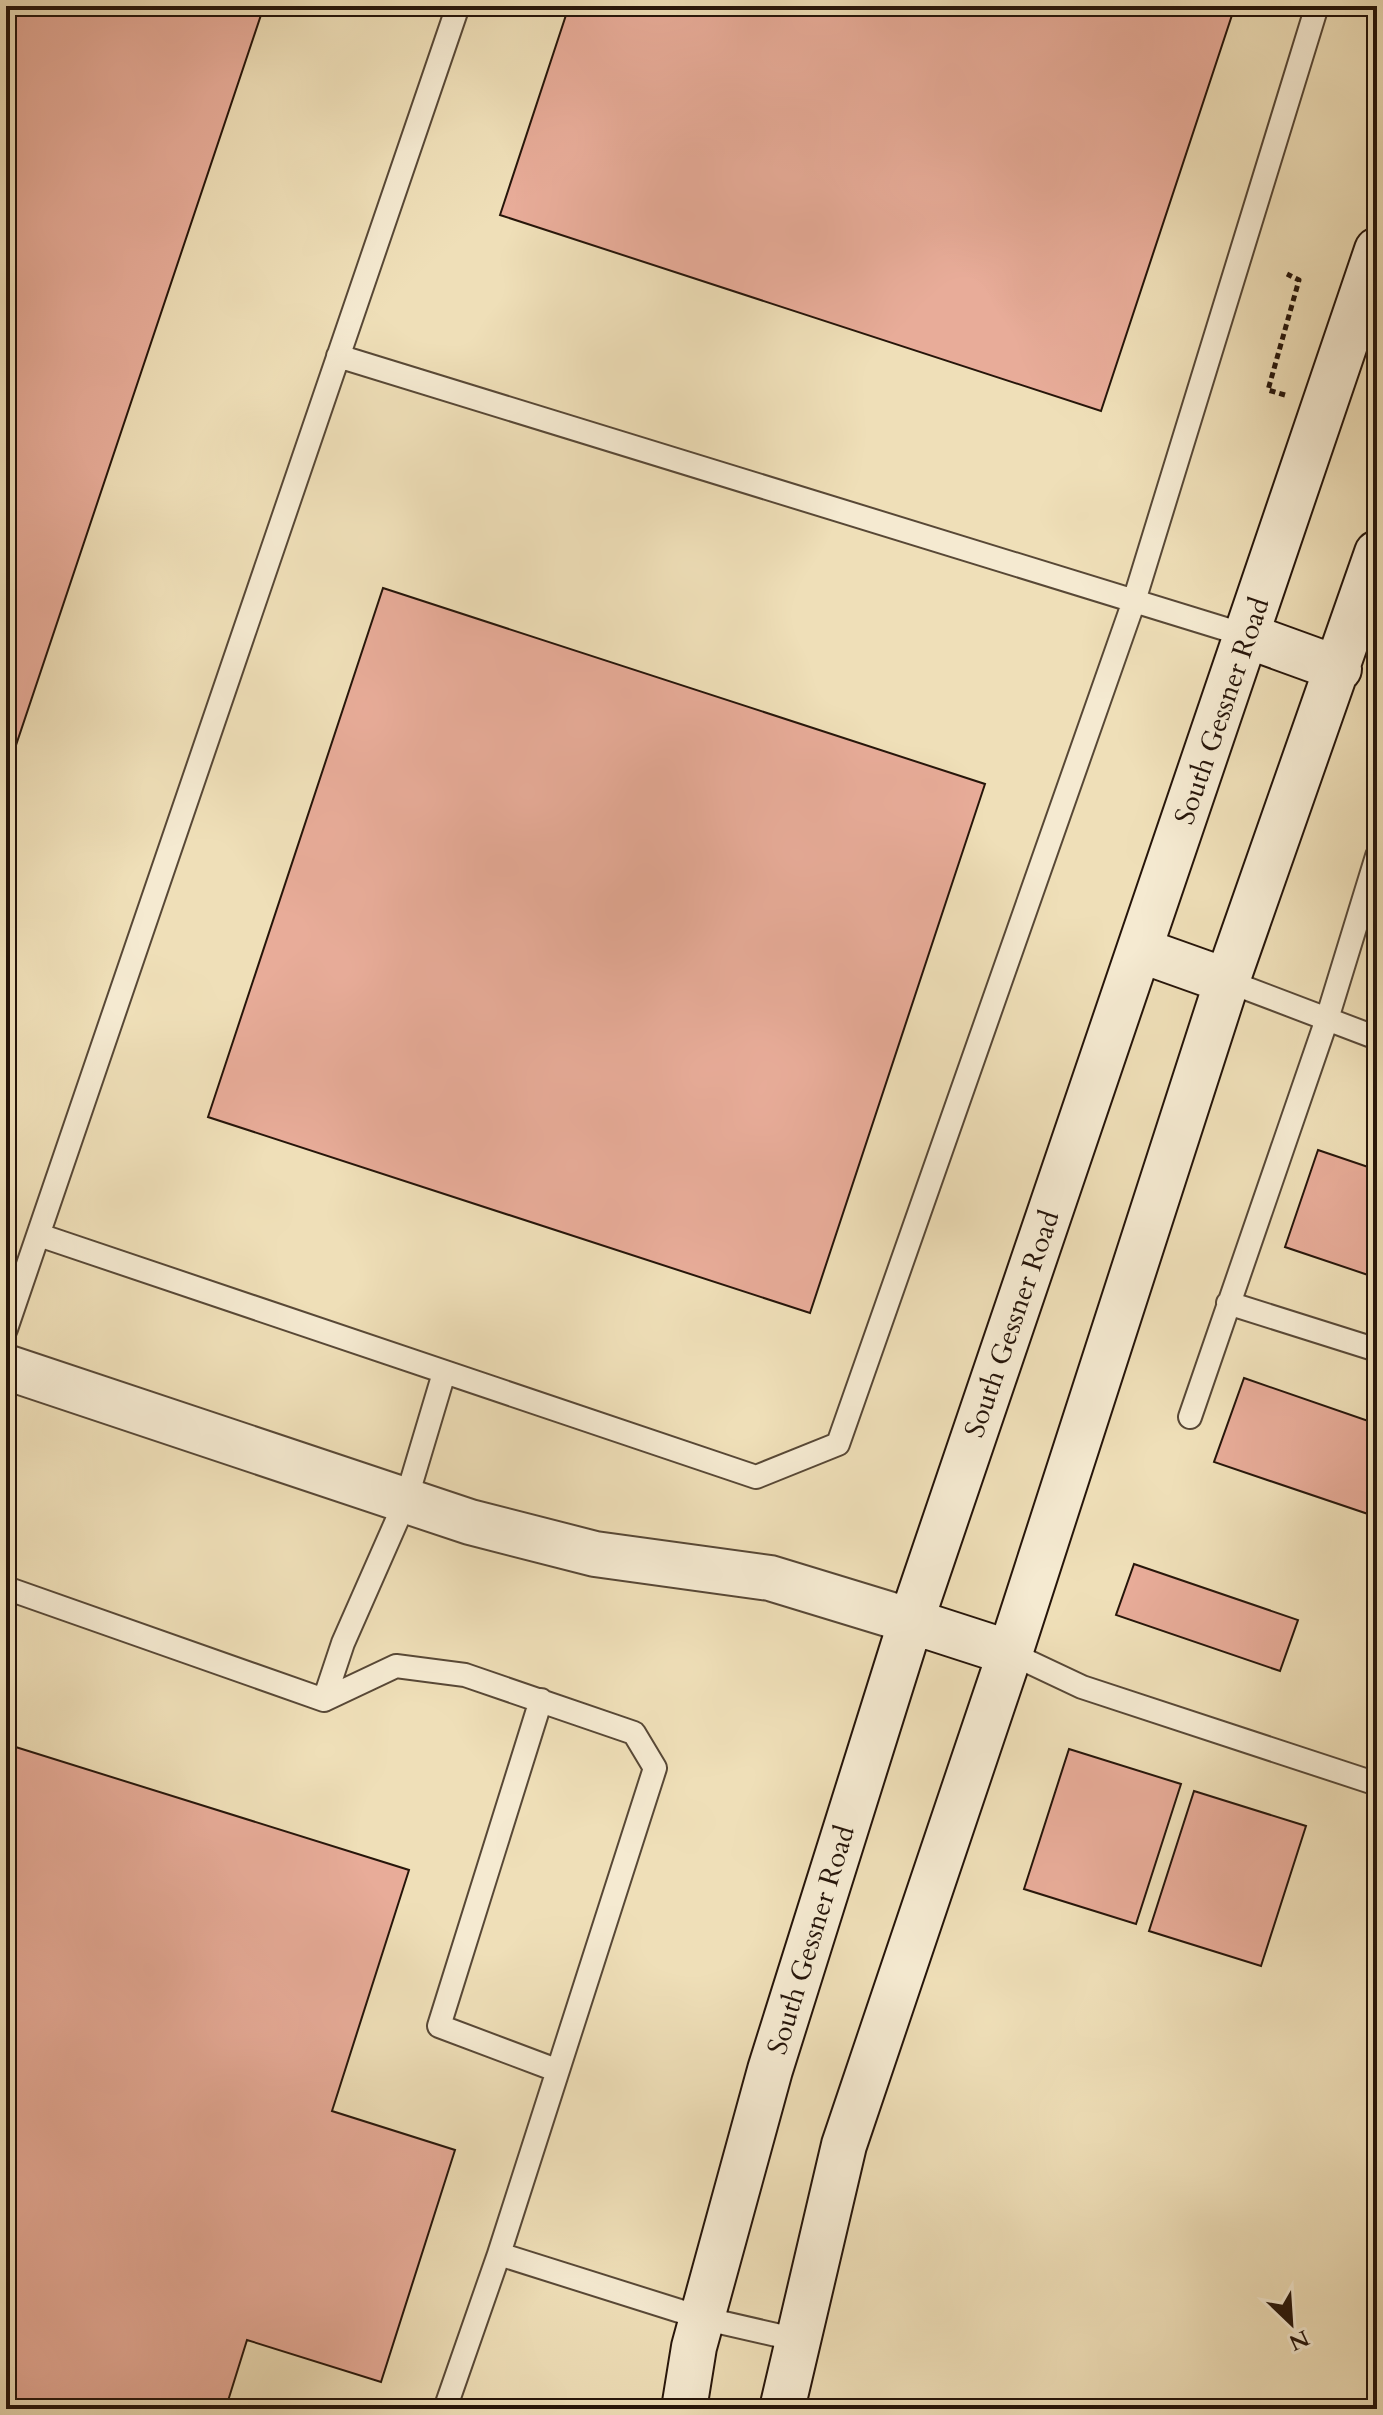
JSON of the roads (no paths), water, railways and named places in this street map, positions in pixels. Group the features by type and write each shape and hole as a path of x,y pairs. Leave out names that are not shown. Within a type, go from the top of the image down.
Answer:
{"main road":[{"name":"South Gessner Road","path":"684,2409 702,2318 770,2070 911,1621 1377,250"},
{"path":"782,2409 844,2145 1010,1653 1227,981 1339,669 1377,553"},
{"path":"1248,636 1339,669"},
{"path":"1140,950 1227,981"},
{"path":"6,1367 470,1522 595,1554 770,1578 1010,1653"}],"lane":[{"path":"6,1329 458,6"},
{"path":"39,1235 756,1477 838,1444 1134,601 1317,6"},
{"path":"338,356 1248,636"},
{"path":"1190,1417 1327,1019 1377,856"},
{"path":"1227,981 1377,1038"},
{"path":"1228,1303 1377,1350"},
{"path":"324,1700 343,1643 406,1500 444,1373"},
{"path":"6,1588 324,1700 396,1666 465,1675 634,1733 655,1768 499,2254 445,2409"},
{"path":"1010,1653 1082,1687 1377,1784"},
{"path":"541,1700 439,2026 556,2070"},
{"path":"499,2254 702,2318 798,2340"}]}
